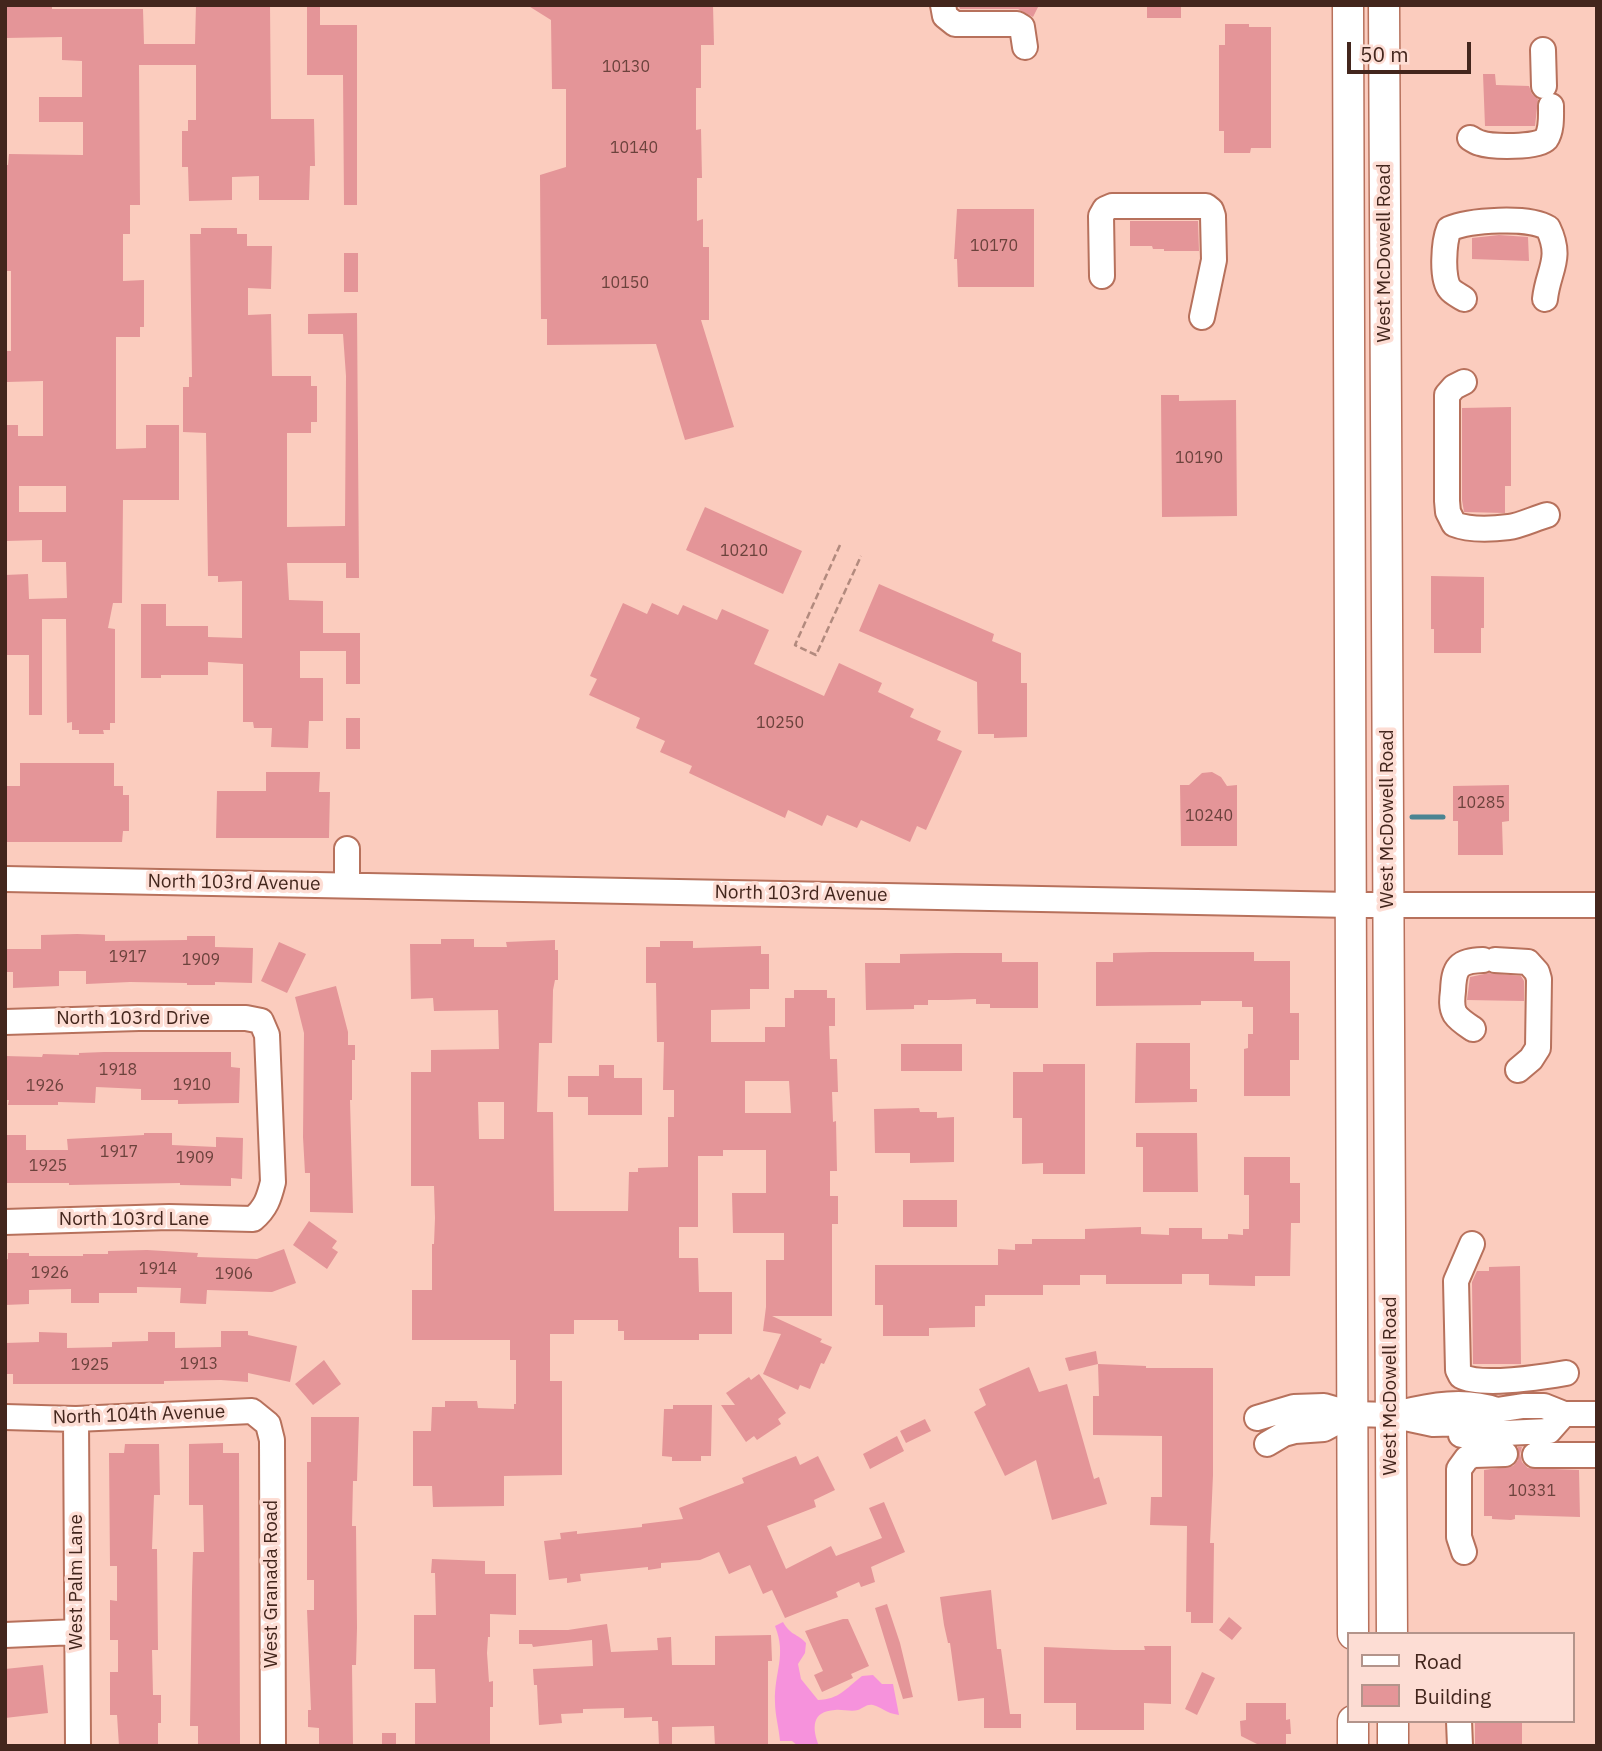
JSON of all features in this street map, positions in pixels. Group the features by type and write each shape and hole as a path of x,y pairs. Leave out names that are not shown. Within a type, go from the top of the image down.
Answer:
{"main road":[{"name":"West McDowell Road","path":"1348,5 1353,1632"},
{"name":"West McDowell Road","path":"1384,5 1392,1632"},
{"path":"1349,314 1366,368 1366,526 1375,543 1386,551"},
{"path":"1350,556 1362,561 1369,579 1369,662 1388,730"},
{"path":"1353,1723 1353,1746"},
{"path":"1393,1723 1393,1746"}],"street":[{"path":"943,5 945,16 955,24 1017,24 1022,27 1025,47"},
{"path":"1470,135 1480,144 1521,146 1539,144 1546,138 1550,129 1547,50"},
{"path":"1102,276 1101,216 1105,209 1112,206 1206,206 1213,216 1214,260 1202,317"},
{"path":"1464,299 1450,290 1446,282 1445,239 1449,229 1469,223 1531,222 1548,228 1555,241 1555,267 1546,285 1545,299"},
{"path":"1464,382 1454,387 1447,395 1447,501 1448,512 1454,524 1463,527 1512,527 1547,515"},
{"path":"347,849 347,885"},
{"name":"North 103rd Avenue","path":"5,879 1352,905 1597,905"},
{"path":"1473,1029 1461,1020 1452,1007 1456,969 1464,962 1528,962 1537,972 1539,979 1538,1048 1531,1059 1518,1070"},
{"name":"North 103rd Drive","path":"5,1022 246,1017 261,1021 267,1035 273,1182 269,1199 261,1213"},
{"name":"North 103rd Lane","path":"5,1222 169,1217 238,1220 253,1219 261,1213"},
{"path":"1472,1244 1457,1281 1458,1370 1461,1376 1472,1380 1530,1380 1566,1373"},
{"path":"1256,1418 1294,1407 1324,1406 1352,1414 1391,1415 1433,1424 1471,1423 1487,1418 1497,1410 1544,1406 1564,1414 1597,1415"},
{"name":"North 104th Avenue","path":"5,1417 76,1419 252,1411 268,1424"},
{"path":"1266,1444 1295,1431 1324,1429 1352,1414"},
{"path":"1391,1415 1433,1435 1446,1435 1549,1431 1564,1414"},
{"name":"West Palm Lane","path":"76,1419 78,1746"},
{"name":"West Granada Road","path":"268,1424 272,1440 273,1746"},
{"path":"1464,1552 1459,1537 1459,1469 1467,1458 1474,1455 1505,1454"},
{"path":"1535,1455 1597,1455"},
{"path":"5,1635 77,1632"},
{"path":"1459,1723 1460,1746"}],"path":[{"path":"840,545 795,645 816,655 862,556"}],"shaded area":[{"path":"783,1622 806,1643 805,1653 798,1664 801,1679 818,1700 837,1695 862,1676 873,1675 882,1684 893,1684 899,1715 871,1705 855,1711 827,1711 815,1722 819,1746 798,1746 792,1741 780,1741 775,1691 780,1646 775,1626"}],"building":[{"path":"5,5 52,5 52,9 143,9 144,44 195,44 196,5 270,5 271,119 314,119 315,166 310,166 309,200 259,200 259,176 232,177 232,200 189,201 188,167 182,167 182,131 188,131 188,120 196,120 196,65 139,65 140,205 130,205 130,234 123,234 123,281 144,280 144,327 140,327 140,337 116,337 116,449 146,448 146,425 179,425 179,500 123,500 122,603 113,603 108,628 115,629 115,723 110,723 110,730 103,730 104,734 79,734 79,730 72,730 72,722 67,723 66,619 42,619 42,715 29,715 29,655 5,655 5,575 28,574 29,599 67,598 66,562 42,562 42,540 6,541 5,425 18,425 18,436 43,436 43,381 7,382 7,351 11,351 11,271 5,271 5,165 8,165 9,154 83,155 83,122 39,122 39,97 82,97 82,61 62,60 62,37 5,38","holes":["19,486 66,486 66,512 19,512"]},
{"path":"307,5 320,5 320,25 357,25 357,205 344,205 343,75 307,75"},
{"path":"527,5 713,5 714,45 701,45 701,88 696,88 696,130 701,129 702,178 697,178 697,221 703,219 703,247 709,247 709,320 701,320 734,427 685,440 656,344 547,345 547,319 541,319 540,175 566,167 566,89 552,89 551,20"},
{"path":"958,5 1039,5 1033,17 1018,9 960,9"},
{"path":"1147,5 1181,5 1181,18 1147,18"},
{"path":"1225,24 1271,27 1271,148 1251,148 1250,153 1224,153 1224,131 1219,131 1219,45 1225,45"},
{"path":"1483,74 1495,74 1496,85 1529,86 1538,99 1535,126 1485,126"},
{"path":"957,209 1034,209 1034,287 958,287 957,259 954,259"},
{"path":"1130,221 1198,221 1199,251 1164,251 1153,249 1152,246 1130,246"},
{"path":"201,228 237,228 237,234 247,234 247,246 272,246 271,289 248,288 248,315 271,314 272,376 311,376 311,386 317,386 317,422 311,422 311,433 287,433 287,527 345,526 346,376 343,334 308,334 308,314 357,313 359,578 346,578 346,563 287,563 289,600 323,601 323,633 360,633 360,684 346,684 346,651 300,651 300,678 323,678 323,721 309,721 308,748 271,747 272,728 254,728 253,722 243,722 243,664 208,662 208,675 161,675 161,678 141,678 141,604 166,604 166,626 208,626 208,637 242,638 242,581 218,582 218,576 208,576 206,433 183,432 183,387 189,387 189,377 192,377 190,234 201,234"},
{"path":"1499,235 1528,237 1529,261 1472,259 1472,238"},
{"path":"344,253 358,253 358,292 344,292"},
{"path":"1161,395 1179,395 1179,401 1236,400 1237,516 1162,517"},
{"path":"1511,407 1511,486 1505,486 1505,513 1464,512 1462,408"},
{"path":"705,507 802,551 783,594 686,550"},
{"path":"1431,576 1484,577 1481,653 1434,653"},
{"path":"879,584 994,634 992,641 1021,653 1021,683 1027,683 1027,737 994,738 994,734 978,734 977,682 859,631"},
{"path":"623,603 647,614 652,603 678,615 683,605 717,620 722,609 769,630 754,664 824,696 839,663 882,683 878,692 914,709 910,717 941,731 937,740 962,751 926,830 917,826 910,842 861,820 857,828 827,815 822,826 788,810 785,818 689,773 692,766 660,752 665,741 636,728 640,718 589,695 597,679 590,676"},
{"path":"346,718 360,718 360,749 346,749"},
{"path":"20,763 114,763 114,786 123,786 123,795 129,795 129,831 123,831 122,842 5,842 5,786 20,786"},
{"path":"266,772 320,772 319,792 330,792 329,838 216,838 217,791 266,791"},
{"path":"1212,772 1221,777 1227,786 1237,785 1237,846 1181,846 1180,785 1189,785 1202,773"},
{"path":"1509,785 1509,821 1502,822 1503,855 1458,855 1458,821 1453,821 1453,786"},
{"path":"41,935 105,935 105,941 187,940 187,936 215,936 215,947 253,948 252,983 86,984 86,971 59,971 59,986 13,988 13,972 5,972 5,949 41,949"},
{"path":"441,939 474,939 474,947 507,947 506,942 555,940 555,950 558,950 558,980 555,980 553,990 552,1043 539,1043 537,1112 553,1112 554,1211 628,1211 629,1172 638,1172 638,1168 668,1167 668,1117 674,1117 674,1090 663,1090 664,1042 657,1042 656,983 646,983 646,947 660,947 660,941 693,941 693,948 761,946 761,954 769,954 769,989 750,989 750,1009 711,1010 711,1042 765,1042 765,1027 785,1027 785,998 794,998 794,990 827,990 827,998 835,998 835,1026 829,1026 830,1059 837,1059 838,1092 832,1092 833,1122 836,1121 837,1171 830,1171 830,1196 838,1196 838,1224 832,1224 832,1316 772,1316 822,1339 820,1342 832,1347 824,1364 821,1363 810,1389 800,1385 798,1390 763,1374 781,1334 763,1331 766,1260 784,1260 784,1233 733,1233 732,1193 766,1193 766,1150 723,1150 723,1156 698,1156 698,1227 679,1227 679,1258 698,1258 699,1292 732,1292 732,1334 699,1334 699,1340 624,1340 624,1331 618,1331 618,1320 574,1320 574,1334 550,1334 550,1381 562,1381 562,1475 504,1476 504,1506 433,1507 432,1486 413,1486 413,1431 431,1431 432,1407 445,1407 445,1401 477,1401 478,1408 514,1409 516,1404 516,1360 510,1360 510,1340 412,1340 412,1290 432,1290 435,1218 434,1186 411,1186 411,1072 431,1072 431,1050 499,1049 498,1010 434,1011 433,998 411,999 410,944 441,944","holes":["745,1081 789,1081 791,1113 745,1113","478,1102 504,1102 504,1139 479,1139"]},
{"path":"279,942 306,954 287,993 261,981"},
{"path":"1254,952 1254,961 1290,961 1290,1013 1299,1013 1299,1060 1290,1060 1290,1096 1244,1096 1244,1049 1248,1048 1248,1034 1253,1034 1253,1007 1242,1007 1242,1001 1201,1001 1201,1005 1096,1006 1096,962 1113,962 1113,953"},
{"path":"1002,953 1002,962 1038,962 1038,1008 990,1008 990,1004 976,1004 976,999 928,1000 928,1005 914,1005 914,1009 866,1010 865,963 900,963 900,954"},
{"path":"1489,973 1521,976 1524,981 1524,1001 1467,1000 1470,977"},
{"path":"336,986 348,1032 348,1045 355,1045 350,1100 353,1213 310,1212 310,1173 305,1173 304,1033 295,997"},
{"path":"1136,1043 1190,1043 1190,1089 1197,1089 1197,1102 1135,1103"},
{"path":"901,1044 962,1044 962,1071 901,1071"},
{"path":"104,1052 231,1052 231,1067 240,1068 239,1103 178,1104 178,1100 141,1100 141,1089 96,1087 95,1103 8,1105 9,1100 5,1100 5,1056 42,1057 43,1054 79,1055"},
{"path":"1043,1064 1085,1064 1085,1174 1043,1174 1043,1163 1022,1164 1022,1118 1013,1118 1013,1072 1043,1072"},
{"path":"599,1065 614,1065 614,1078 642,1078 642,1115 588,1115 588,1097 568,1097 568,1076 599,1076"},
{"path":"919,1108 920,1112 937,1112 937,1118 954,1117 954,1162 910,1163 910,1153 875,1153 874,1109"},
{"path":"172,1133 172,1145 216,1147 216,1137 243,1138 242,1179 231,1178 231,1186 180,1183 5,1183 5,1135 26,1135 26,1150 68,1150 67,1139"},
{"path":"1136,1133 1197,1133 1198,1192 1143,1192 1143,1147 1136,1147"},
{"path":"1244,1157 1290,1157 1290,1183 1300,1183 1300,1223 1291,1223 1290,1276 1255,1276 1255,1286 1209,1285 1209,1274 1182,1274 1182,1284 1106,1284 1106,1275 1080,1275 1080,1285 1043,1285 1043,1295 985,1295 985,1306 975,1306 975,1327 929,1328 929,1336 883,1336 883,1305 875,1305 875,1265 998,1265 998,1249 1015,1250 1015,1244 1032,1244 1032,1239 1085,1239 1085,1229 1141,1227 1141,1234 1169,1235 1169,1228 1202,1228 1202,1239 1228,1239 1228,1234 1243,1235 1243,1229 1249,1229 1249,1195 1244,1195"},
{"path":"903,1200 957,1200 957,1227 903,1227"},
{"path":"309,1221 337,1241 332,1248 338,1252 327,1269 293,1245"},
{"path":"284,1249 296,1283 272,1292 207,1290 206,1304 180,1303 181,1288 137,1287 137,1293 99,1293 99,1303 71,1303 71,1289 29,1290 29,1304 5,1305 5,1260 8,1259 8,1253 29,1253 29,1256 83,1256 108,1254 108,1251 147,1250 198,1253 197,1257 257,1259"},
{"path":"1520,1266 1521,1364 1473,1364 1472,1282 1477,1271 1489,1271 1489,1267"},
{"path":"221,1331 248,1331 248,1335 297,1346 290,1382 248,1373 248,1382 221,1380 164,1381 164,1384 13,1384 13,1374 5,1374 5,1343 39,1342 39,1332 67,1333 67,1348 112,1347 112,1342 148,1341 148,1332 175,1332 175,1348 221,1347"},
{"path":"1096,1351 1098,1364 1069,1371 1065,1358"},
{"path":"324,1360 341,1384 313,1405 295,1384"},
{"path":"1098,1364 1146,1368 1213,1368 1210,1543 1214,1543 1213,1623 1191,1623 1191,1612 1186,1612 1187,1526 1150,1525 1151,1497 1162,1497 1162,1436 1093,1435 1093,1396 1099,1396"},
{"path":"1029,1367 1039,1392 1067,1384 1094,1479 1099,1477 1107,1504 1052,1520 1036,1460 1005,1476 974,1412 986,1405 979,1389"},
{"path":"759,1374 786,1413 778,1419 781,1424 757,1440 754,1436 746,1442 721,1405 735,1405 726,1393 749,1377 751,1380"},
{"path":"673,1405 712,1405 711,1456 701,1456 701,1461 672,1461 672,1457 662,1456 664,1409 673,1409"},
{"path":"311,1417 359,1417 357,1481 353,1481 352,1526 356,1526 357,1628 356,1665 352,1665 353,1746 319,1746 319,1728 308,1727 308,1710 311,1710 307,1610 314,1610 314,1580 307,1580 307,1462 311,1462"},
{"path":"925,1419 931,1431 906,1443 900,1431"},
{"path":"897,1436 904,1451 870,1469 863,1454"},
{"path":"223,1443 223,1453 239,1453 240,1746 198,1746 198,1726 190,1726 192,1589 193,1552 204,1552 203,1505 189,1505 189,1444"},
{"path":"125,1444 159,1444 160,1495 154,1495 152,1549 157,1549 158,1650 152,1650 153,1695 161,1695 158,1746 119,1746 117,1715 110,1715 110,1672 118,1672 118,1640 110,1640 110,1600 117,1601 117,1566 110,1566 109,1453 124,1453"},
{"path":"1518,1447 1522,1447 1522,1462 1528,1468 1579,1470 1580,1517 1515,1515 1515,1519 1511,1520 1484,1516 1484,1470 1513,1466 1518,1460"},
{"path":"796,1456 800,1465 818,1456 835,1490 814,1500 816,1507 767,1526 786,1569 831,1546 836,1556 882,1538 869,1508 884,1502 905,1552 871,1567 875,1582 861,1587 859,1582 836,1592 838,1597 785,1618 772,1590 763,1594 750,1565 729,1574 719,1552 700,1560 661,1563 661,1568 580,1574 581,1581 567,1583 567,1578 549,1580 544,1541 561,1539 560,1533 577,1531 577,1534 642,1527 642,1524 683,1519 679,1508 744,1483 742,1478"},
{"path":"432,1559 485,1561 485,1574 516,1574 516,1615 490,1614 487,1653 489,1682 493,1681 493,1707 490,1707 490,1746 415,1744 415,1703 436,1703 435,1669 414,1669 414,1615 436,1615"},
{"path":"991,1590 997,1649 1001,1649 1010,1714 1021,1714 1021,1728 984,1728 984,1698 958,1701 940,1597"},
{"path":"887,1604 913,1697 903,1699 875,1608"},
{"path":"1229,1617 1242,1628 1232,1640 1219,1630"},
{"path":"848,1619 869,1666 851,1674 853,1678 822,1692 814,1675 823,1671 805,1631"},
{"path":"607,1624 611,1652 658,1650 657,1638 671,1637 672,1665 715,1665 715,1636 771,1635 772,1661 768,1661 768,1746 715,1746 714,1726 672,1727 672,1746 659,1746 658,1721 652,1721 652,1717 624,1718 624,1708 583,1709 583,1713 561,1714 562,1723 539,1725 537,1685 534,1685 533,1669 593,1666 592,1640 533,1647 532,1644 519,1644 519,1630 568,1630"},
{"path":"1144,1646 1171,1646 1171,1704 1144,1703 1144,1730 1076,1730 1076,1703 1044,1703 1044,1647 1145,1650"},
{"path":"43,1665 48,1713 5,1718 5,1669"},
{"path":"1202,1672 1215,1678 1197,1715 1185,1709"},
{"path":"1246,1703 1286,1703 1286,1720 1290,1719 1291,1734 1286,1734 1286,1746 1261,1746 1241,1736 1240,1721 1246,1720"},
{"path":"1475,1723 1522,1723 1522,1746 1475,1746"},
{"path":"382,1733 396,1733 396,1746 382,1746"}],"waterway":[{"path":"1412,817 1443,817"}]}
